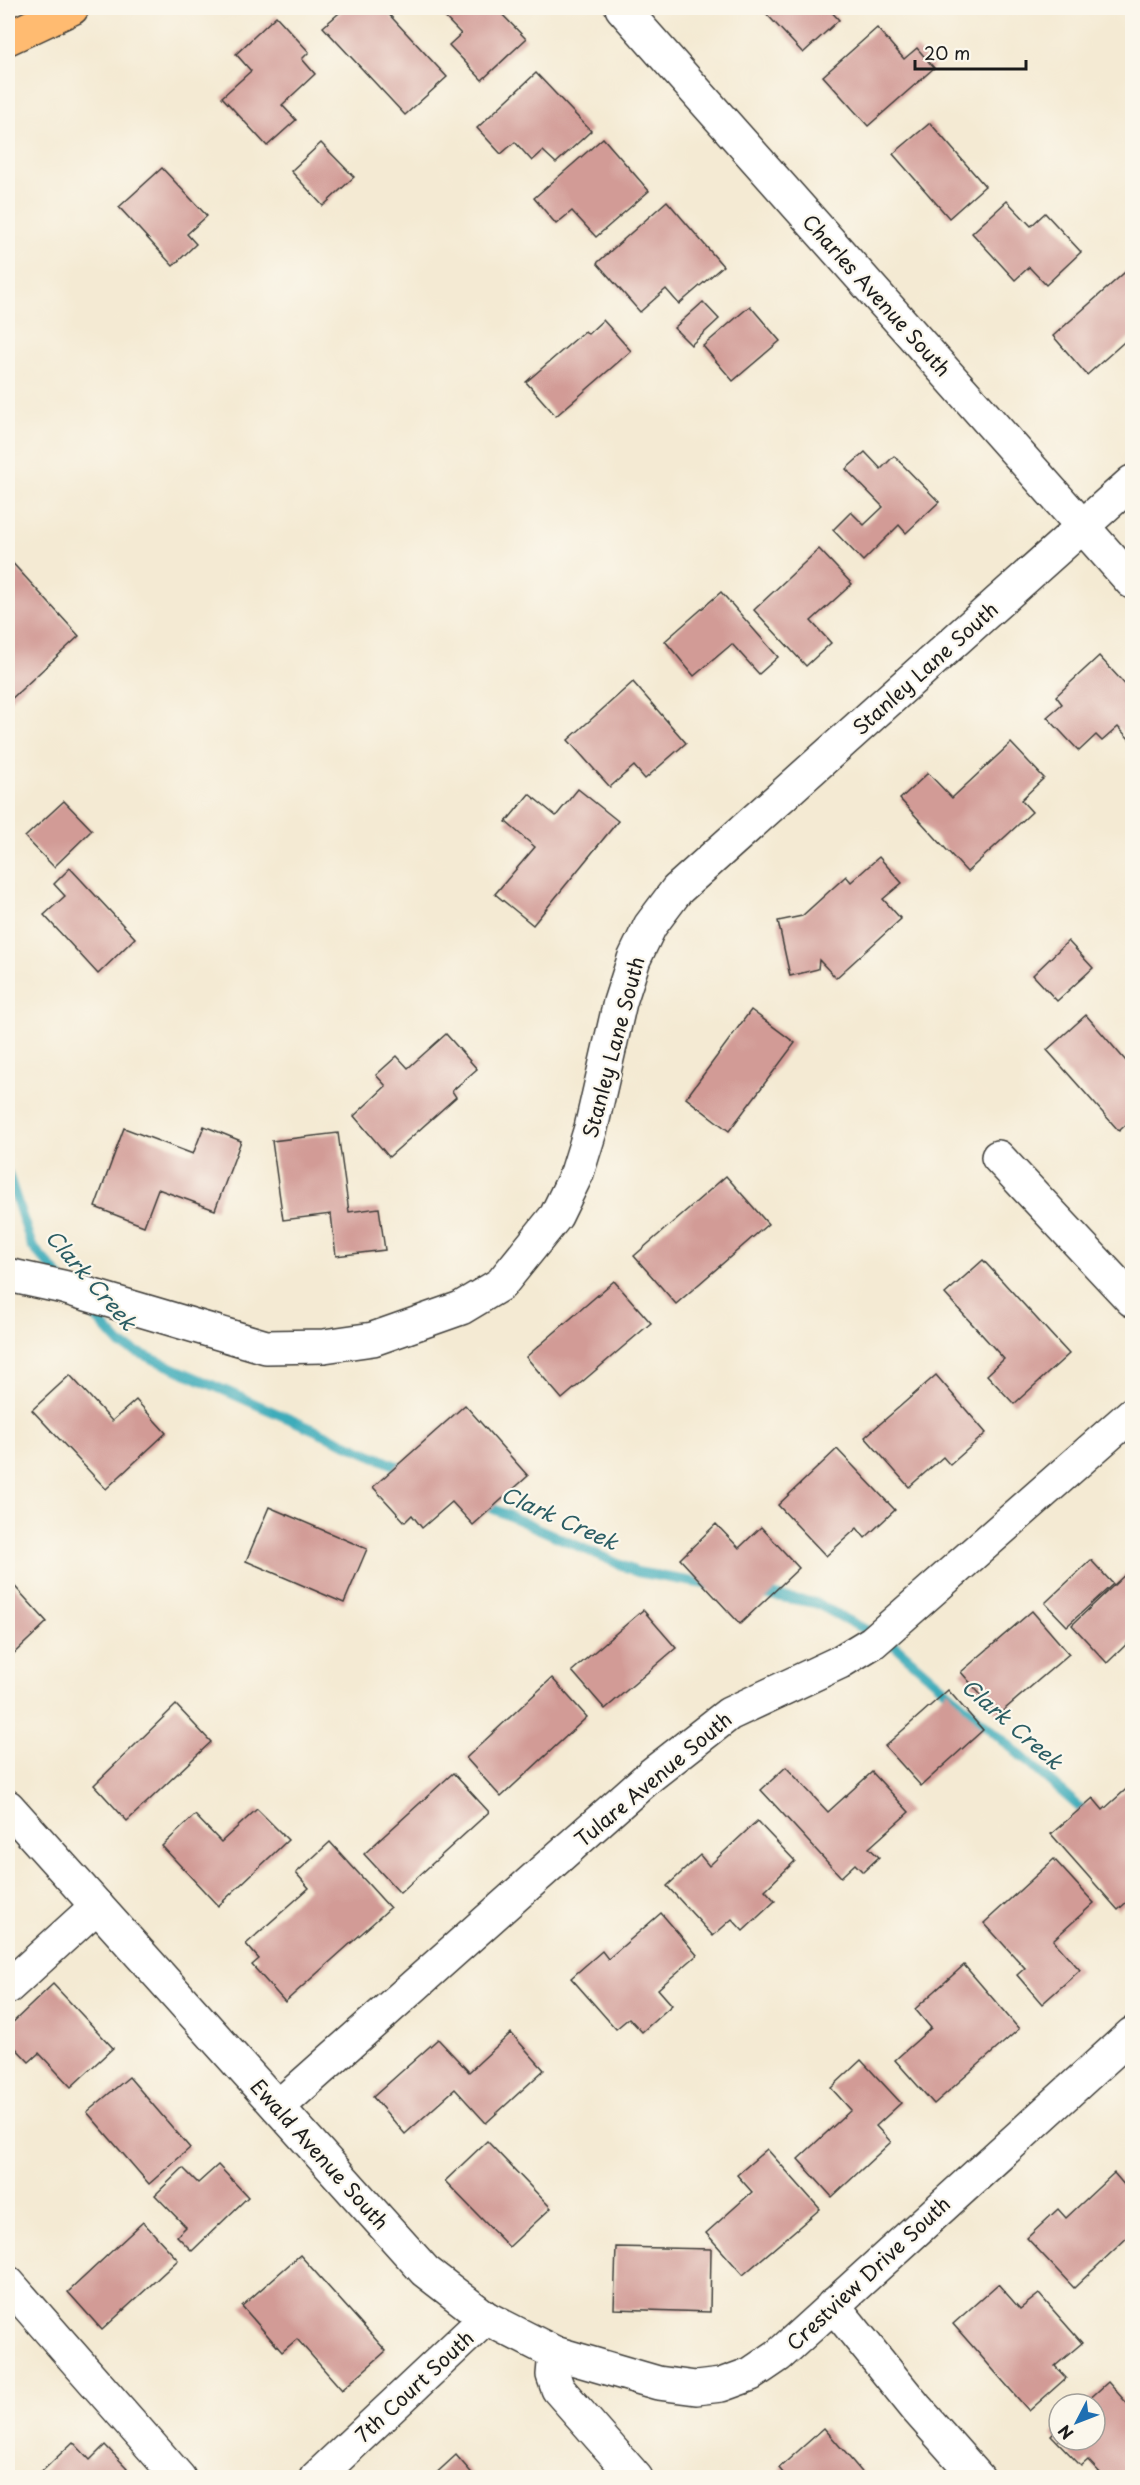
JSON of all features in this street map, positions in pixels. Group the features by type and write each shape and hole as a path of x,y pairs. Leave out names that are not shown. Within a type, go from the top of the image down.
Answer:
{"main road":[{"path":"8,38 72,8"}],"street":[{"name":"Charles Avenue South","path":"622,8 1132,582"},
{"name":"Stanley Lane South","path":"8,1275 63,1287 266,1347 324,1346 373,1339 461,1308 501,1284 556,1216 577,1173 634,959 650,926 670,899 1132,482"},
{"path":"998,1157 1132,1300"},
{"name":"Tulare Avenue South","path":"278,2107 651,1775 729,1714 840,1662 873,1642 1132,1414"},
{"name":"Ewald Avenue South","path":"8,1807 425,2271 486,2318 555,2354"},
{"path":"8,1987 97,1906"},
{"name":"Crestview Drive South","path":"555,2354 658,2383 696,2388 721,2385 752,2374 833,2305 1132,2034"},
{"path":"8,2283 179,2478"},
{"path":"833,2305 917,2409 978,2478"},
{"name":"7th Court South","path":"316,2478 486,2318"},
{"path":"555,2354 553,2375 558,2389 636,2478"}],"building":[{"path":"345,8 383,8 447,77 405,115 323,27"},
{"path":"436,8 496,8 526,39 482,80 449,45 461,34"},
{"path":"761,8 828,8 839,20 803,53"},
{"path":"276,16 309,52 302,59 315,74 282,105 296,120 267,146 222,97 251,71 236,54"},
{"path":"877,28 904,59 917,48 934,68 868,126 823,76"},
{"path":"536,73 591,131 556,163 543,151 532,161 515,142 501,154 477,128"},
{"path":"930,123 985,186 949,218 893,154"},
{"path":"603,138 649,191 596,237 572,211 556,224 534,198"},
{"path":"321,143 354,177 323,206 291,171"},
{"path":"162,168 207,216 187,234 196,244 173,266 119,207"},
{"path":"667,201 723,266 679,304 666,289 640,312 597,263"},
{"path":"1007,201 1031,226 1045,213 1081,252 1046,285 1029,267 1015,280 972,233"},
{"path":"1132,266 1132,335 1087,375 1053,336"},
{"path":"703,302 719,319 691,345 674,328"},
{"path":"750,306 780,341 733,381 703,346"},
{"path":"603,320 631,351 556,416 526,382 585,331 588,334"},
{"path":"865,452 881,469 894,456 939,502 906,533 899,525 863,561 833,530 851,512 864,525 883,507 846,469"},
{"path":"819,549 852,584 811,621 831,643 806,666 754,610"},
{"path":"8,558 79,636 8,702"},
{"path":"721,592 778,657 759,674 732,644 694,676 665,641"},
{"path":"1099,656 1132,692 1132,742 1118,727 1102,741 1096,735 1079,751 1047,717 1062,704 1056,696"},
{"path":"633,682 686,743 645,779 634,766 610,787 568,740"},
{"path":"1011,743 1044,778 1021,800 1032,812 967,872 900,799 928,773 952,798"},
{"path":"578,789 618,821 533,925 495,894 535,847 506,822 529,794 556,816"},
{"path":"64,801 92,830 54,867 25,837"},
{"path":"879,857 902,883 883,899 901,919 836,978 819,960 818,969 790,976 778,921 802,916 846,876 851,882"},
{"path":"70,868 135,938 98,974 44,915 65,896 54,884"},
{"path":"1068,941 1093,968 1057,1001 1033,975"},
{"path":"751,1010 795,1043 729,1131 686,1098"},
{"path":"1086,1015 1132,1068 1132,1119 1119,1131 1047,1050"},
{"path":"446,1034 477,1069 452,1091 456,1097 389,1157 354,1116 386,1086 376,1075 397,1056 408,1068"},
{"path":"204,1126 241,1141 215,1210 158,1189 144,1226 95,1207 124,1128 193,1154"},
{"path":"338,1133 349,1212 379,1208 385,1250 336,1256 331,1214 283,1220 272,1141"},
{"path":"726,1176 768,1224 676,1304 634,1256"},
{"path":"983,1260 1069,1354 1014,1404 987,1375 1004,1359 945,1294"},
{"path":"614,1281 651,1323 562,1399 526,1357"},
{"path":"70,1375 112,1421 136,1400 166,1433 106,1489 32,1410"},
{"path":"936,1375 986,1433 950,1465 943,1457 909,1487 865,1437"},
{"path":"465,1405 528,1476 473,1525 452,1502 422,1528 412,1515 405,1522 373,1487"},
{"path":"837,1449 895,1510 865,1538 857,1528 826,1556 778,1505"},
{"path":"269,1507 367,1549 344,1603 246,1561"},
{"path":"716,1524 739,1548 761,1527 799,1568 740,1624 680,1559"},
{"path":"1091,1560 1113,1584 1067,1626 1045,1603"},
{"path":"1132,1568 1132,1639 1107,1663 1072,1625"},
{"path":"8,1579 47,1622 8,1659"},
{"path":"643,1610 676,1648 605,1709 572,1671"},
{"path":"1032,1611 1069,1654 998,1715 961,1672"},
{"path":"552,1678 587,1717 501,1797 466,1758"},
{"path":"948,1690 983,1730 921,1786 885,1746"},
{"path":"176,1705 211,1742 127,1821 94,1785"},
{"path":"786,1767 828,1812 872,1772 909,1812 869,1848 879,1857 863,1872 855,1864 841,1877 761,1790"},
{"path":"453,1773 489,1812 400,1893 364,1854"},
{"path":"1132,1784 1132,1897 1118,1910 1051,1834 1093,1798 1103,1810"},
{"path":"257,1809 288,1840 218,1906 162,1846 195,1815 221,1842"},
{"path":"757,1821 795,1861 765,1890 775,1901 743,1931 732,1919 713,1936 667,1886 700,1855 709,1866"},
{"path":"330,1842 390,1908 285,2002 252,1965 259,1959 246,1944 309,1888 296,1873"},
{"path":"1054,1859 1094,1903 1053,1940 1080,1970 1042,2004 1017,1975 1025,1968 984,1923"},
{"path":"661,1913 697,1955 658,1989 672,2005 642,2032 629,2018 616,2029 571,1978 602,1951 608,1959"},
{"path":"964,1965 1019,2029 934,2104 895,2060 931,2028 915,2009"},
{"path":"53,1984 113,2048 71,2087 39,2053 29,2062 8,2040 8,2027"},
{"path":"511,2033 544,2070 486,2123 455,2089 405,2134 373,2097 438,2039 469,2072"},
{"path":"861,2060 901,2103 876,2126 891,2142 832,2197 798,2159 851,2110 831,2088"},
{"path":"129,2077 190,2148 149,2184 87,2112"},
{"path":"487,2141 551,2208 509,2247 445,2181"},
{"path":"767,2149 820,2209 743,2275 706,2233 752,2192 737,2175"},
{"path":"218,2165 248,2197 192,2251 177,2236 186,2227 155,2195 183,2168 198,2183"},
{"path":"1114,2173 1132,2194 1132,2233 1074,2288 1027,2238 1058,2209 1066,2218"},
{"path":"143,2222 178,2260 102,2330 68,2292"},
{"path":"616,2247 711,2249 710,2312 614,2309"},
{"path":"300,2255 386,2351 342,2390 297,2339 282,2352 242,2306"},
{"path":"998,2284 1020,2309 1039,2294 1082,2343 1055,2366 1066,2378 1050,2392 1047,2392 1047,2395 1029,2411 953,2324"},
{"path":"1108,2382 1132,2409 1132,2478 1105,2478 1088,2460 1081,2466 1067,2452 1107,2452 1107,2392 1097,2392"},
{"path":"824,2428 867,2478 787,2478 779,2468"},
{"path":"73,2442 90,2460 105,2445 127,2468 116,2478 35,2478"},
{"path":"456,2455 476,2478 431,2478"}],"waterway":[{"name":"Clark Creek","path":"8,1174 32,1246 60,1277"},
{"name":"Clark Creek","path":"82,1302 121,1345 408,1471"},
{"name":"Clark Creek","path":"480,1503 637,1572 716,1586"},
{"name":"Clark Creek","path":"758,1593 816,1603 895,1646 1092,1818"}]}
